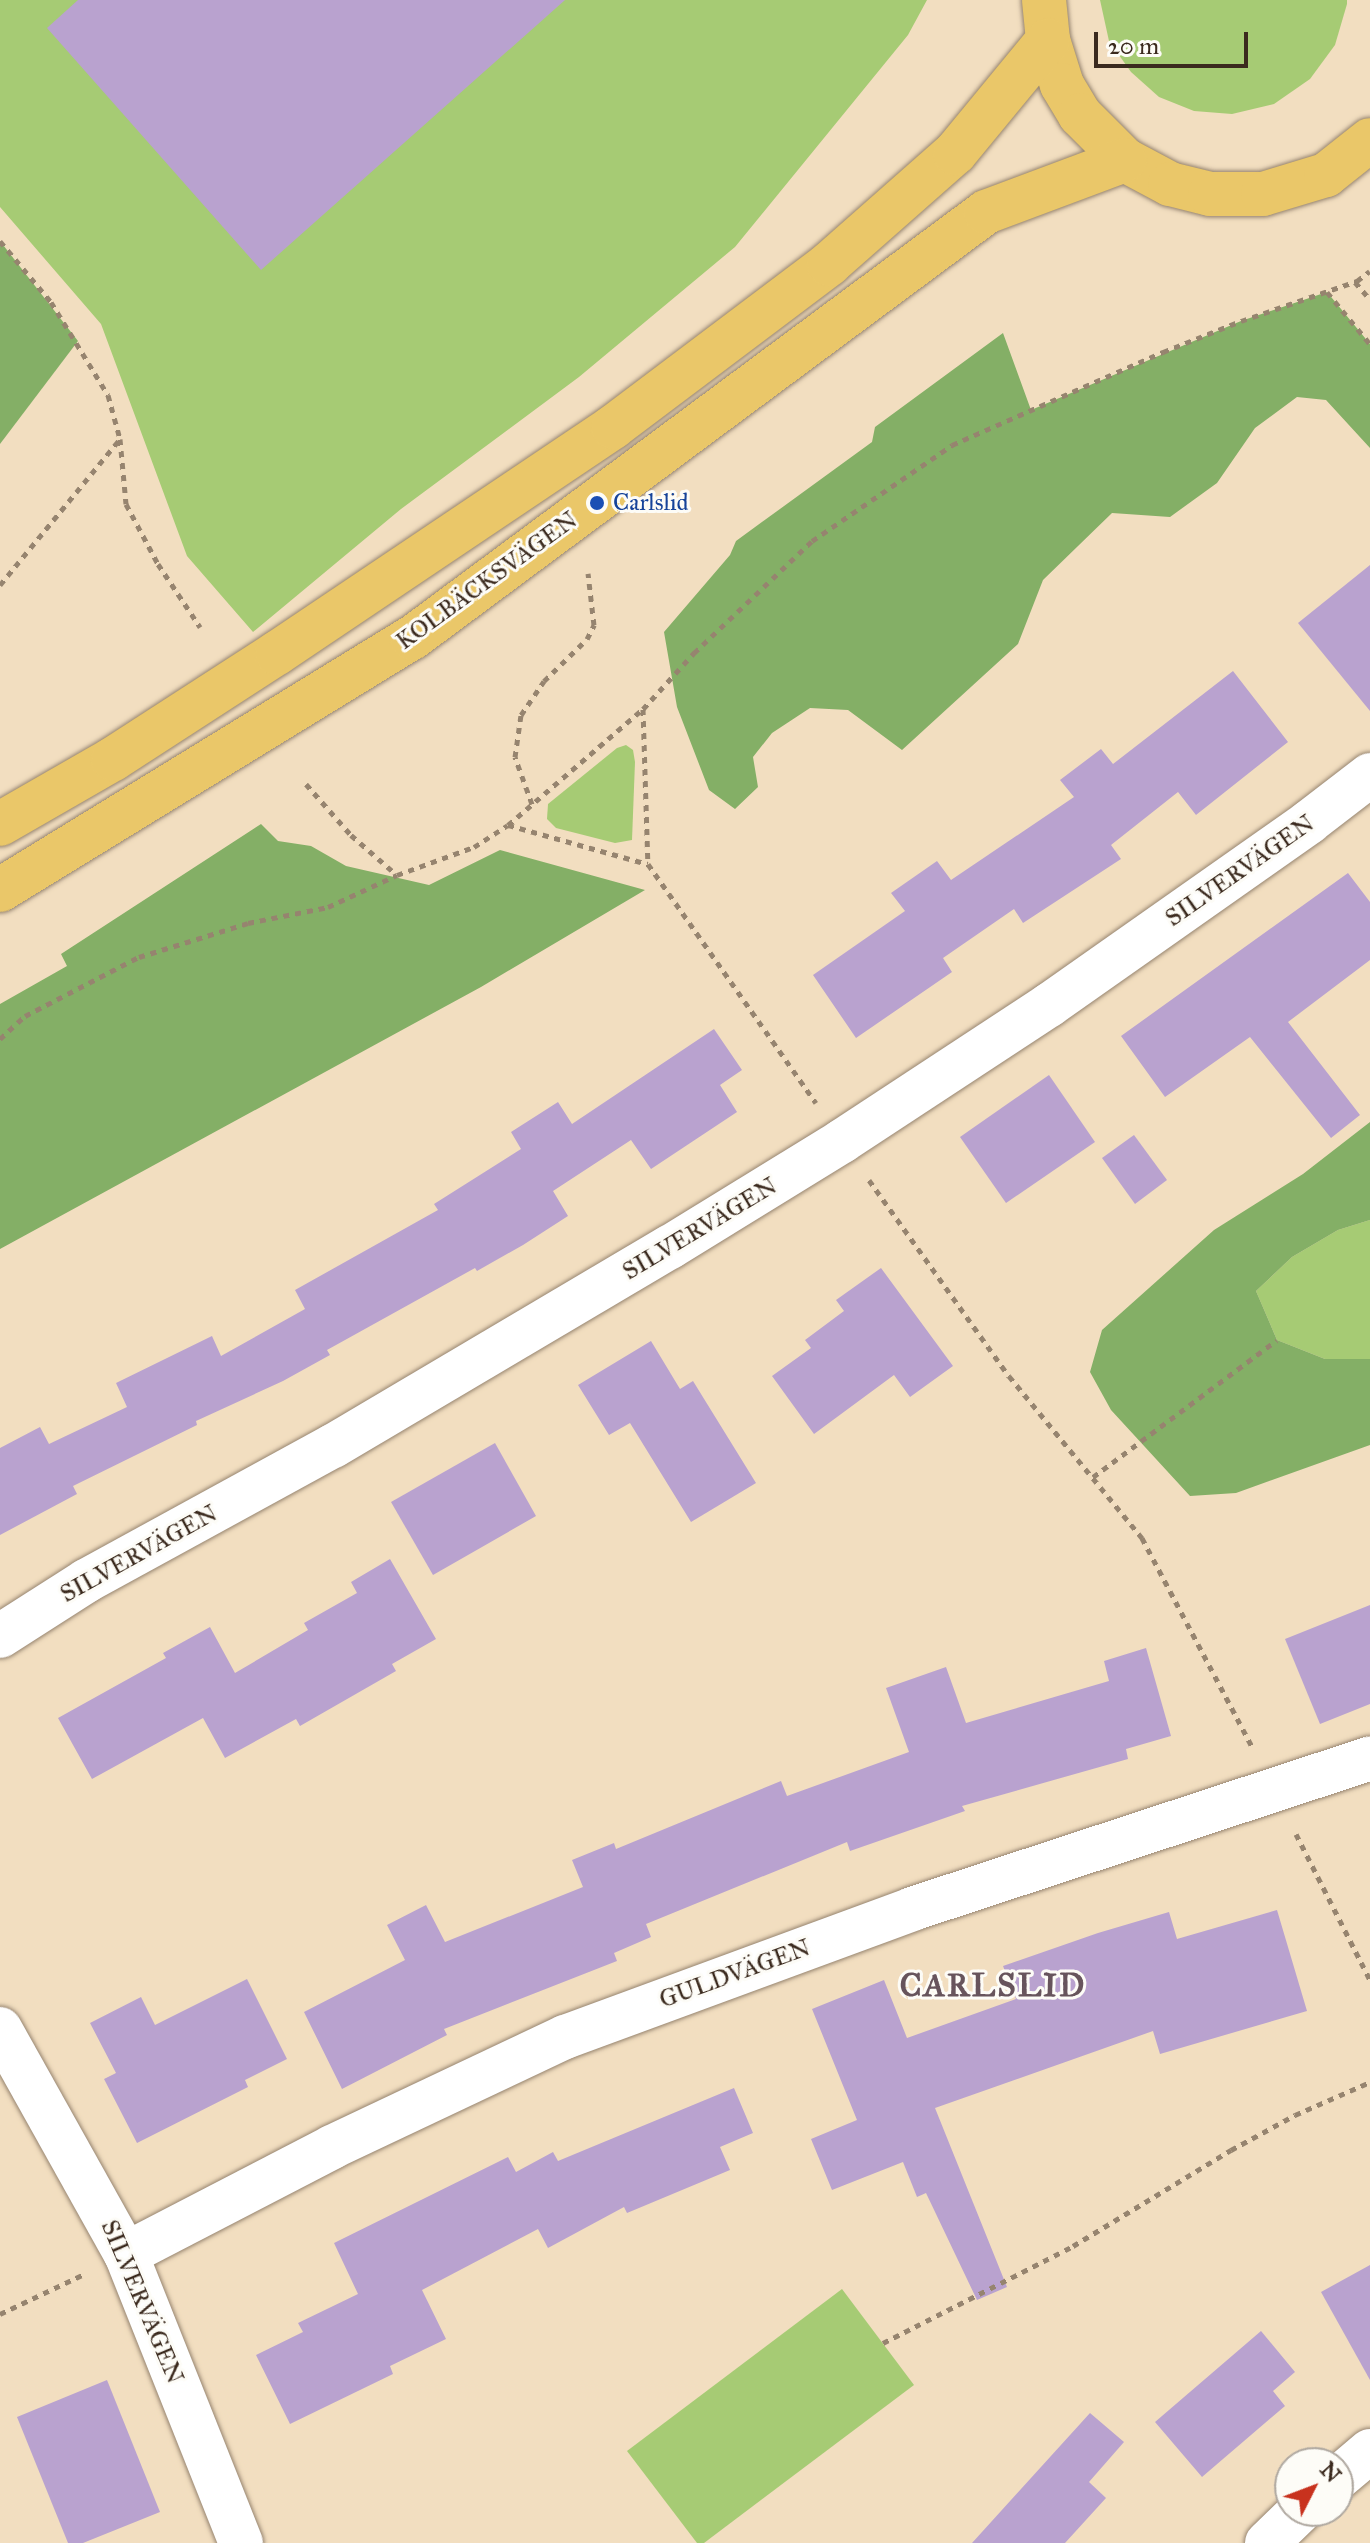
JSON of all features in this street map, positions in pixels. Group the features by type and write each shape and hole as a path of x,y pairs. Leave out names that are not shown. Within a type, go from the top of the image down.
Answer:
{"highway":[{"path":"1046,20 1062,85 1080,115 1125,160 1170,184 1197,191 1263,194 1326,175 1369,143"},
{"path":"0,824 113,759 265,661 613,427 829,264 955,153 1046,20"},
{"name":"KOLBÄCKSVÄGEN","path":"0,890 412,638 986,212 1125,160"}],"street":[{"name":"SILVERVÄGEN","path":"0,1636 86,1581 333,1446 670,1247 842,1141 1049,1005 1370,775"},
{"name":"GULDVÄGEN","path":"126,2254 332,2147 565,2037 912,1909 1370,1758"},
{"name":"SILVERVÄGEN","path":"0,2029 126,2254 241,2543"},
{"path":"1354,2464 1370,2451"},
{"path":"1267,2543 1284,2527"}],"path":[{"path":"0,241 78,341 108,395 120,439 126,504 158,564 200,627"},
{"path":"0,1039 25,1016 139,957 248,923 328,907 397,875 474,847 508,825 643,709 694,653 812,541 952,445 1215,331 1357,281 1370,271"},
{"path":"1357,281 1370,299"},
{"path":"1327,292 1370,344"},
{"path":"0,585 120,439"},
{"path":"532,804 515,757 521,715 544,681 587,639 594,625 588,573"},
{"path":"643,709 648,864 1009,1376 1142,1538 1370,1980"},
{"path":"306,784 343,827 397,875"},
{"path":"508,825 648,864"},
{"path":"1093,1477 1277,1340"},
{"path":"883,2343 1073,2246 1244,2143 1370,2082"},
{"path":"0,2314 126,2254"}],"green space":[{"path":"0,0 927,0 908,35 735,247 579,377 401,509 253,632 187,556 101,324 0,207"},
{"path":"1100,0 1347,0 1347,4 1335,45 1310,79 1274,104 1232,114 1194,111 1159,97 1131,72 1109,41"},
{"path":"0,241 78,341 0,444"},
{"path":"1327,292 1370,344 1370,448 1326,400 1297,397 1255,428 1217,483 1170,517 1112,513 1043,580 1018,644 902,750 848,710 810,708 772,733 753,757 758,787 735,809 709,790 677,707 664,632 730,555 736,541 872,442 875,427 1003,333 1031,410 1241,321"},
{"path":"626,745 633,750 635,762 632,840 615,843 556,828 547,819 548,804 617,748"},
{"path":"261,824 278,841 311,846 346,866 429,885 500,850 645,890 481,987 0,1249 0,1004 67,966 61,954"},
{"path":"1370,1122 1370,1220 1338,1230 1292,1257 1256,1291 1277,1340 1325,1359 1370,1359 1370,1445 1236,1493 1190,1496 1111,1410 1090,1372 1102,1330 1214,1230 1303,1174"},
{"path":"1370,1220 1370,1359 1325,1359 1277,1340 1256,1291 1292,1257 1338,1230"},
{"path":"842,2289 914,2385 704,2543 697,2543 627,2451"}],"building":[{"path":"78,0 565,0 261,270 47,28"},
{"path":"1370,565 1370,711 1298,623"},
{"path":"1233,671 1288,742 1196,815 1178,792 1111,845 1121,859 1023,923 1014,909 943,958 952,972 856,1038 813,975 905,911 891,893 937,861 951,880 1074,797 1060,780 1101,749 1113,764"},
{"path":"1348,873 1370,902 1370,960 1288,1022 1360,1115 1331,1138 1250,1037 1165,1097 1121,1036"},
{"path":"714,1029 742,1070 720,1085 737,1112 651,1169 631,1140 553,1191 568,1216 523,1245 327,1350 330,1355 283,1381 196,1421 197,1425 73,1486 77,1494 0,1535 0,1448 40,1427 49,1444 127,1407 116,1383 212,1336 221,1356 305,1309 295,1290 438,1210 434,1204 521,1149 511,1132 558,1102 572,1124"},
{"path":"1049,1075 1095,1142 1006,1203 960,1137"},
{"path":"1134,1135 1167,1180 1135,1204 1102,1158"},
{"path":"881,1268 953,1366 910,1397 894,1375 814,1434 772,1376 811,1348 805,1340 844,1311 836,1300"},
{"path":"651,1341 680,1389 693,1381 756,1483 691,1522 630,1423 609,1435 578,1385"},
{"path":"495,1443 536,1516 433,1575 391,1502"},
{"path":"390,1559 436,1639 392,1664 396,1671 300,1726 296,1719 225,1758 203,1718 92,1779 58,1718 166,1658 163,1653 210,1627 235,1673 308,1630 304,1623 357,1593 351,1582"},
{"path":"1370,1605 1370,1704 1320,1724 1285,1639"},
{"path":"1146,1648 1171,1736 1126,1749 1128,1759 962,1806 965,1811 850,1851 847,1842 646,1924 651,1937 614,1953 617,1961 444,2029 447,2035 342,2089 304,2012 405,1960 387,1925 426,1905 445,1942 583,1887 572,1860 614,1843 616,1849 781,1781 787,1796 909,1752 886,1688 946,1667 966,1723 1109,1681 1104,1661"},
{"path":"1277,1910 1307,2011 1160,2054 1153,2031 935,2108 1007,2287 977,2300 926,2193 917,2197 903,2162 832,2190 811,2139 857,2120 812,2009 884,1980 907,2038 1016,1999 1003,1966 1098,1933 1169,1912 1177,1939"},
{"path":"247,1979 287,2059 245,2080 248,2087 137,2143 104,2079 116,2073 90,2023 141,1997 155,2025"},
{"path":"734,2088 753,2133 720,2147 730,2170 627,2213 624,2207 548,2248 538,2229 422,2290 446,2339 390,2366 393,2374 290,2424 256,2355 303,2332 298,2323 358,2294 334,2243 508,2157 516,2172 553,2152 558,2161"},
{"path":"1370,2265 1370,2380 1321,2292"},
{"path":"1261,2331 1295,2372 1273,2391 1285,2406 1202,2477 1155,2422"},
{"path":"107,2380 160,2512 83,2543 68,2543 17,2417"},
{"path":"1090,2413 1124,2442 1089,2482 1106,2498 1065,2543 972,2543"}],"place":[{"name":"Carlslid","path":"597,503"}],"district":[{"name":"CARLSLID","path":"993,1986"}]}
